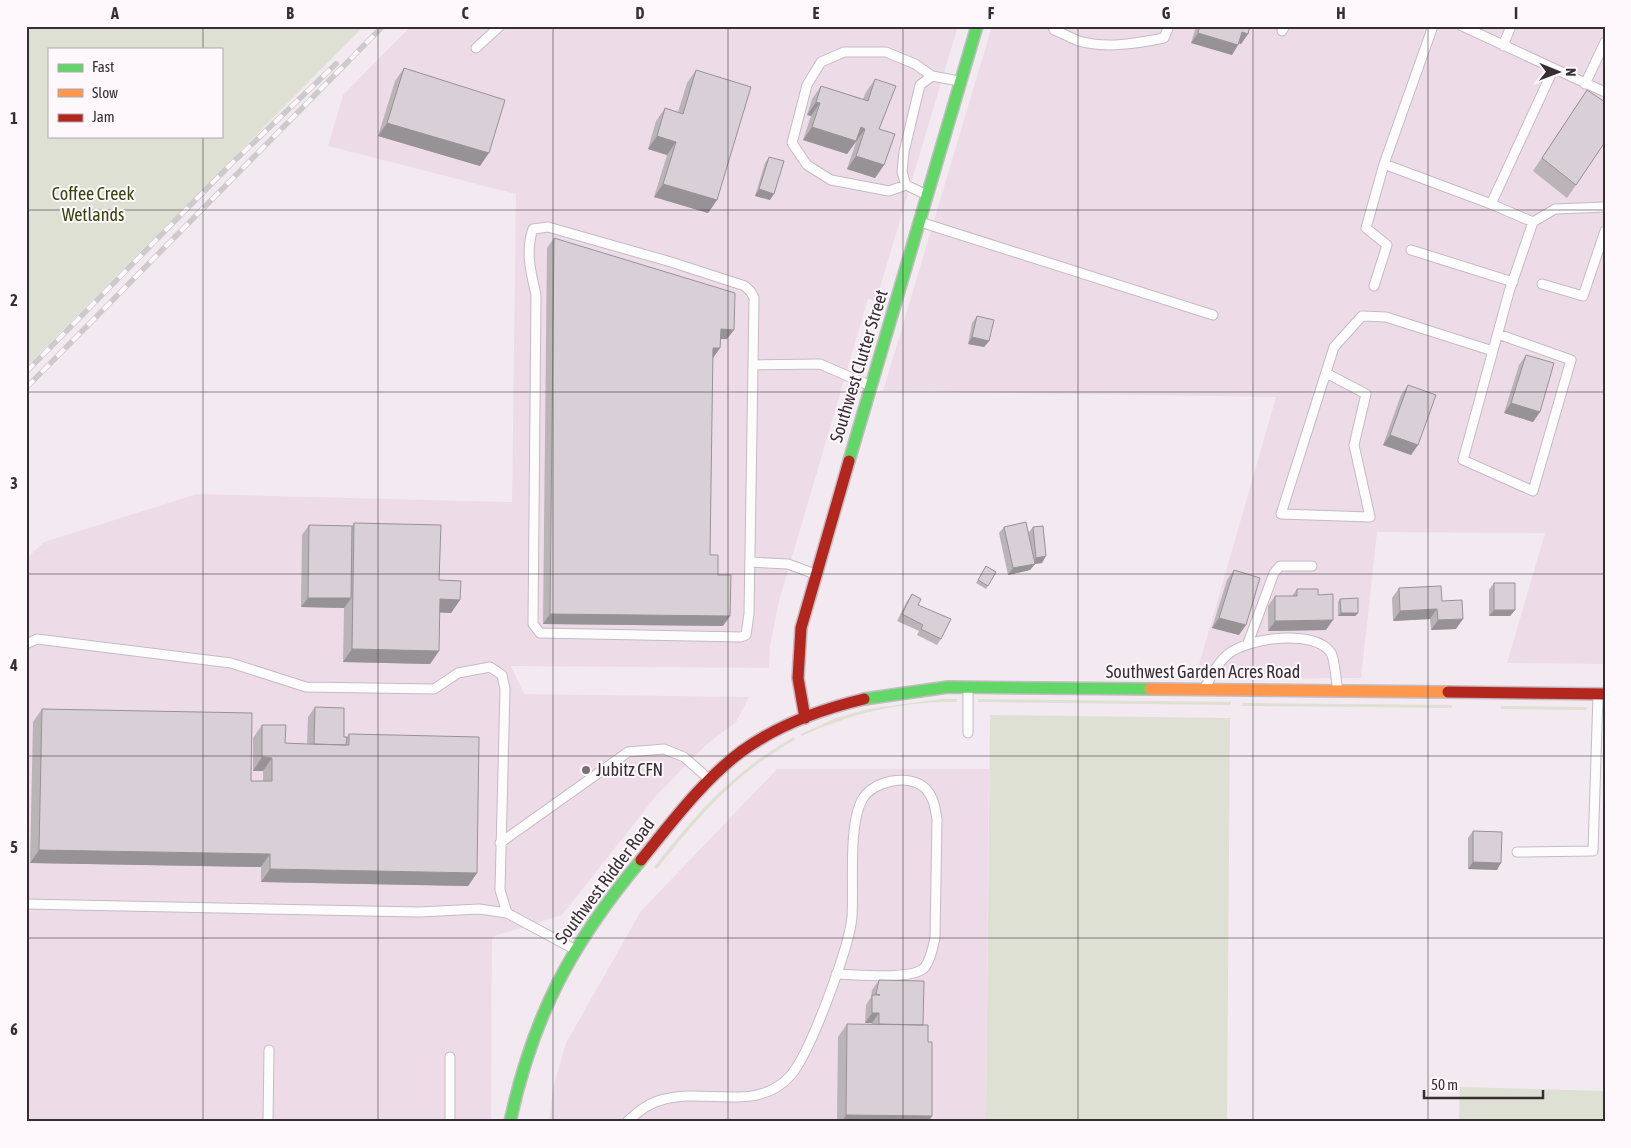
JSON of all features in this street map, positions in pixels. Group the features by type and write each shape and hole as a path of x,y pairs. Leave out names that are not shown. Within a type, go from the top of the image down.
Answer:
{"street":[{"name":"Southwest Clutter Street","path":"805,718 796,683 797,661 804,614 978,26"},
{"name":"Southwest Garden Acres Road","path":"805,718 854,700 897,691 968,687 1601,694"},
{"name":"Southwest Ridder Road","path":"510,1122 520,1075 532,1037 548,997 574,950 605,904 688,803 710,780 753,744 805,718"}],"lane":[{"path":"476,48 500,26"},
{"path":"1053,26 1054,30 1080,42 1108,44 1142,43 1164,38 1168,26"},
{"path":"1374,286 1387,245 1366,228 1384,164 1433,26"},
{"path":"1462,26 1553,70 1605,92"},
{"path":"1503,46 1511,26"},
{"path":"1585,84 1605,42"},
{"path":"927,195 906,185 888,191 832,180 807,165 792,143 807,85 820,62 844,52 886,52 915,64 932,76 961,81"},
{"path":"1491,204 1553,70"},
{"path":"906,185 902,172 904,152 920,85 932,76"},
{"path":"1384,164 1491,204 1533,222"},
{"path":"1498,334 1571,360 1532,491 1462,460 1493,351 1513,282 1533,222 1555,209 1605,207"},
{"path":"920,222 1213,315"},
{"path":"548,227 672,262 745,286 754,298 753,365 750,562 748,628 746,635 741,637 540,633 536,630 533,624 536,295 529,264 533,229 548,227"},
{"path":"1542,284 1583,296 1605,231"},
{"path":"1411,250 1513,282"},
{"path":"1326,373 1366,394 1354,446 1370,517 1281,514 1334,347 1362,316 1386,317 1493,351"},
{"path":"753,365 820,364 871,387"},
{"path":"750,562 788,564 815,574"},
{"path":"1248,643 1274,573 1280,566 1312,566"},
{"path":"1204,690 1218,665 1227,655 1248,643 1287,638 1316,641 1331,653 1338,691"},
{"path":"26,644 37,639 231,663 306,687 434,689 458,673 490,667 502,675 505,689 500,890 507,913"},
{"path":"968,687 968,732"},
{"path":"1517,852 1593,850 1601,694"},
{"path":"500,843 628,752 664,749 684,757 710,780"},
{"path":"627,1122 642,1108 665,1099 693,1096 746,1097 773,1091 792,1074 810,1041 846,945 851,919 855,822 862,800 873,787 888,782 908,782 924,787 934,801 938,819 935,938 931,956 924,968 910,975 836,974"},
{"path":"26,904 419,912 479,909 507,913 574,950"},
{"path":"268,1122 269,1050"},
{"path":"450,1057 450,1122"}],"shaded area":[{"path":"411,26 958,26 876,301 868,299 779,601 770,646 769,668 511,666 524,694 749,697 736,722 707,744 656,796 562,915 492,937 491,1122 26,1122 26,559 44,542 197,494 512,502 516,194 328,146 343,95"},
{"path":"992,26 1605,26 1605,664 1507,663 1545,533 1377,532 1361,678 1195,679 1276,397 883,391"},
{"path":"777,769 989,769 986,1122 549,1122 553,1087 566,1043 641,911"}],"green space":[{"name":"Coffee Creek Wetlands","path":"26,26 364,26 26,367"},
{"path":"941,699 957,699 957,702 897,706 840,721 802,736 801,734 836,718 868,709"},
{"path":"978,699 1231,702 1231,705 978,702"},
{"path":"1243,703 1452,705 1452,708 1242,706"},
{"path":"1501,706 1587,707 1586,710 1501,709"},
{"path":"990,715 1230,718 1227,1122 986,1122"},
{"path":"794,737 795,740 754,767 719,797 703,813 657,869 654,867 701,811 734,779 772,750"},
{"path":"1460,1087 1605,1091 1605,1122 1459,1122"}],"building":[{"path":"1200,26 1250,26 1248,34 1242,32 1238,45 1198,33"},
{"path":"404,68 505,100 489,153 387,123"},
{"path":"696,70 751,87 717,200 663,184 676,142 657,136 665,108 683,114"},
{"path":"875,79 896,86 879,129 895,134 884,165 856,156 865,129 861,127 856,141 812,127 820,103 816,102 821,86 868,101"},
{"path":"1587,90 1605,102 1605,142 1576,185 1542,158"},
{"path":"769,157 784,161 774,194 759,189"},
{"path":"554,238 735,293 734,330 721,329 720,348 713,348 710,555 718,555 718,575 731,575 730,616 550,614"},
{"path":"977,316 994,320 989,341 972,337"},
{"path":"1526,355 1554,363 1540,412 1511,403"},
{"path":"1408,385 1436,395 1418,445 1390,435"},
{"path":"1026,522 1035,564 1013,568 1004,527"},
{"path":"354,523 441,525 439,580 461,581 460,600 440,599 439,651 352,649"},
{"path":"309,525 352,526 351,598 308,598"},
{"path":"1043,526 1046,556 1036,558 1033,527"},
{"path":"986,566 996,572 988,586 978,580"},
{"path":"1234,570 1260,578 1246,625 1219,618"},
{"path":"1494,583 1515,583 1515,610 1494,610"},
{"path":"1441,586 1442,601 1462,600 1463,619 1438,620 1437,609 1400,611 1399,588"},
{"path":"1297,589 1318,589 1318,595 1333,594 1333,620 1275,621 1275,596 1297,596"},
{"path":"912,594 921,599 918,605 951,619 941,639 921,629 923,625 902,614"},
{"path":"1358,598 1358,613 1341,613 1340,599"},
{"path":"315,707 344,708 344,737 347,737 346,745 314,744"},
{"path":"42,709 252,713 251,781 272,781 272,758 262,757 262,725 286,725 285,743 349,745 349,734 479,737 477,873 270,869 270,854 39,850"},
{"path":"1473,831 1502,832 1501,863 1473,862"},
{"path":"879,980 924,981 923,1025 879,1024 879,1013 872,1013 872,995 880,995 876,994"},
{"path":"847,1024 928,1025 928,1042 932,1042 932,1116 846,1115"}],"railway":[{"path":"26,388 383,26"},
{"path":"26,372 229,166 336,64"}],"traffic: fast":[{"path":"849,461 977,26"},
{"path":"864,699 948,687 1150,689"},
{"path":"510,1122 530,1048 558,982 575,951 595,921 641,860"}],"traffic: slow":[{"path":"1150,689 1448,692"}],"traffic: jam":[{"path":"805,718 798,678 801,628 849,461"},
{"path":"1448,692 1605,694"},
{"path":"641,860 701,788 742,751 770,733 801,719 864,699"}],"place":[{"name":"Jubitz CFN","path":"586,770"}]}
